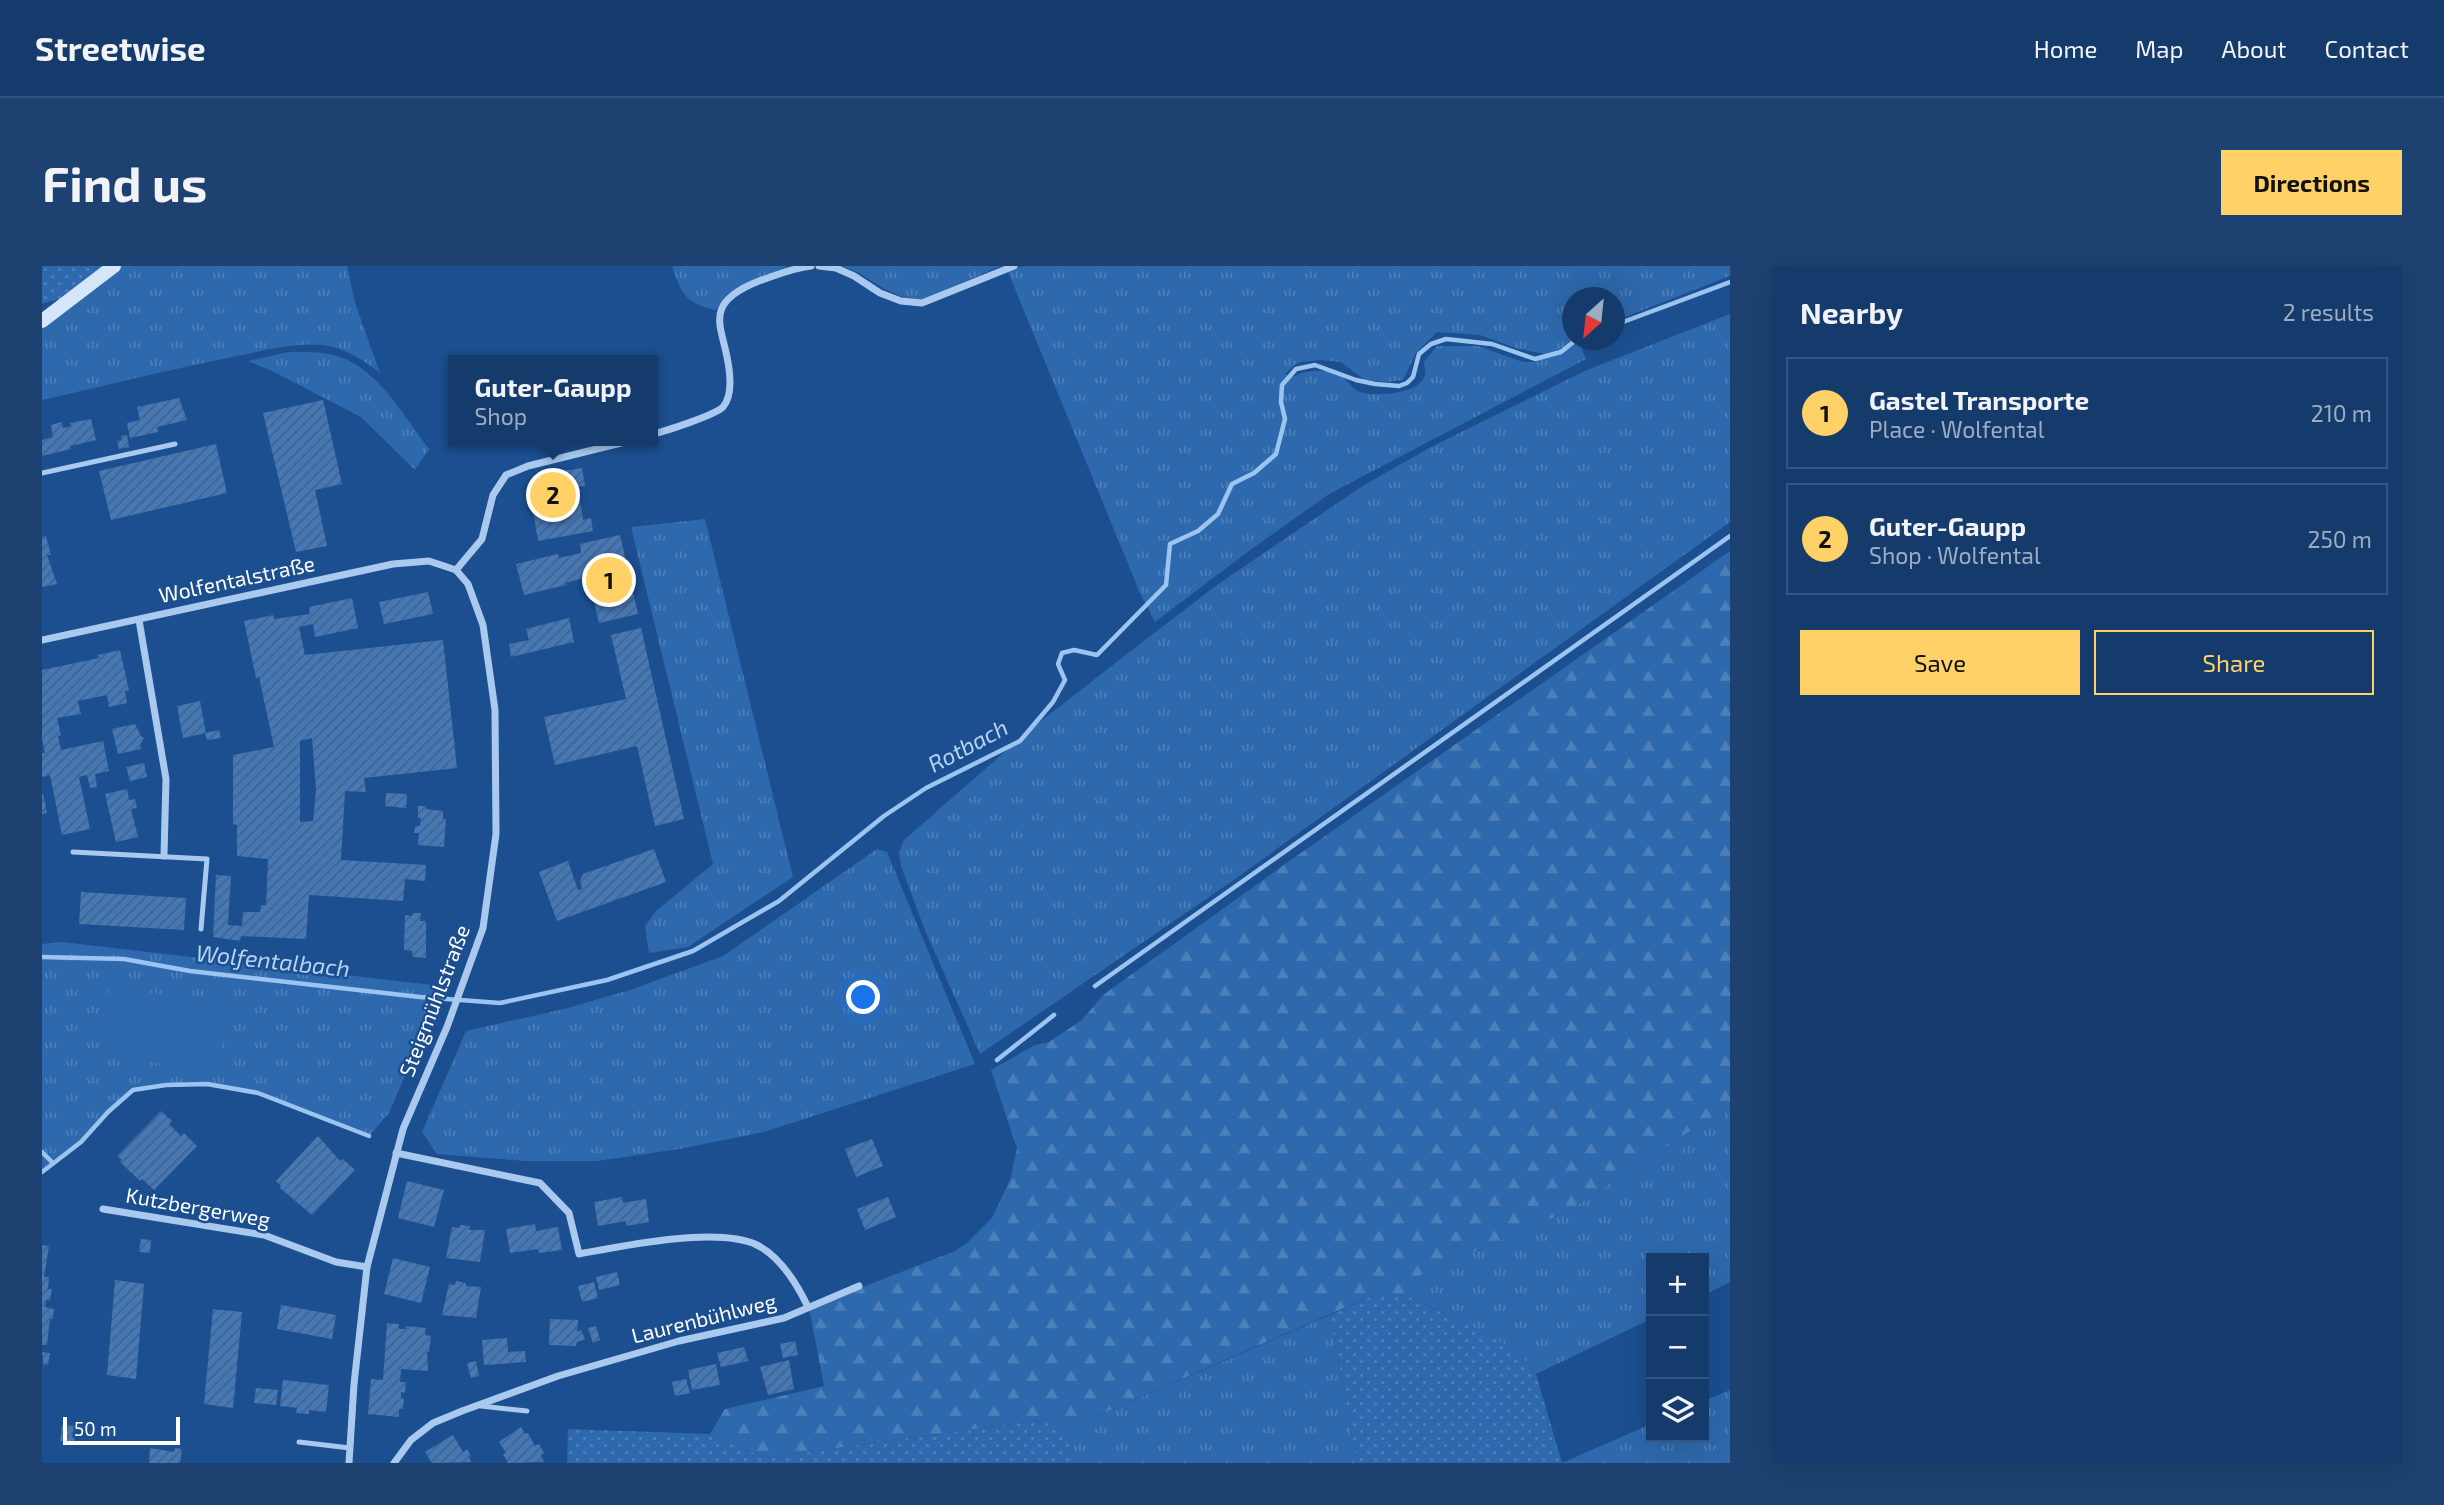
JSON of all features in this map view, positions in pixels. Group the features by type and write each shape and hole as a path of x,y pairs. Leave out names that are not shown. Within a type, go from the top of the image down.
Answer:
{"main road":[{"path":"42,321 114,266"}],"street":[{"path":"658,432 722,409 730,396 730,370 719,314 731,295 794,268 811,266"},
{"path":"819,266 836,268 891,297 922,303 1014,266"},
{"path":"456,570 482,538 494,495 506,475 528,466 609,446"},
{"name":"Wolfentalstraße","path":"42,640 393,564 429,561 456,570"},
{"name":"Steigmühlstraße","path":"349,1463 354,1384 367,1267 403,1129 447,1027 483,928 496,834 495,710 483,625 468,584 456,570"},
{"path":"139,620 166,779 164,856"},
{"name":"Laurenbühlweg","path":"394,1463 411,1440 433,1423 478,1406 558,1376 679,1341 784,1318 808,1307 799,1288 782,1266 757,1245 724,1237 643,1242 579,1254 569,1213 540,1183 396,1153"},
{"name":"Kutzbergerweg","path":"103,1209 264,1235 336,1262 367,1267"},
{"path":"808,1307 859,1286"}],"lane":[{"path":"42,473 175,444"},
{"path":"73,852 206,859 201,929"},
{"path":"478,1406 527,1411"},
{"path":"299,1442 350,1448"}],"green space":[{"path":"42,266 111,266 77,294 42,304"},
{"path":"117,266 347,266 355,303 380,373 340,349 321,345 297,345 42,400 42,321"},
{"path":"672,266 788,266 727,294 716,310 697,304 686,296"},
{"path":"842,266 1001,266 922,300 903,297"},
{"path":"1023,266 1730,266 1730,276 1625,317 1625,287 1562,287 1562,350 1582,350 1586,359 1329,494 1155,622 1140,593 1008,272","holes":["1437,332 1480,335 1519,349 1545,354 1536,362 1523,362 1478,346 1437,346 1424,362 1425,376 1422,381 1415,387 1389,394 1370,394 1356,390 1335,373 1318,371 1292,377 1285,374 1301,362 1320,360 1341,362 1365,380 1403,380 1416,353"]},
{"path":"1730,314 1730,522 1231,882 980,1054 924,928 901,866 899,852 904,840 1032,728 1145,640 1217,585 1364,485 1431,447 1587,370"},
{"path":"288,352 316,352 343,358 357,365 381,385 429,449 415,470 361,417 248,361"},
{"path":"705,519 793,877 688,947 649,953 645,926 656,911 713,864 631,527"},
{"path":"1730,551 1730,1105 1566,1212 1407,1281 1409,1297 1381,1292 1065,1430 1047,1419 766,1458 710,1434 725,1409 824,1386 809,1308 955,1251 992,1218 1010,1180 1017,1149 991,1070 1035,1045 1049,1042 1082,1020 1103,995"},
{"path":"877,849 887,852 975,1064 764,1132 679,1149 597,1161 526,1161 437,1154 422,1132 466,1031 564,1009 630,990 723,956"},
{"path":"62,942 441,986 389,1113 369,1136 258,1093 207,1084 166,1085 133,1090 108,1112 81,1142 42,1172 42,944"},
{"path":"90,979 107,981 105,1002 87,1000"},
{"path":"110,987 228,1004 219,1072 101,1055"},
{"path":"1730,1105 1730,1282 1709,1292 1709,1253 1646,1253 1646,1321 1536,1374 1518,1352 1409,1297 1406,1281 1566,1212"},
{"path":"1381,1292 1409,1297 1518,1352 1536,1374 1562,1463 1357,1463 1330,1315"},
{"path":"1330,1315 1357,1463 1077,1463 1065,1430"},
{"path":"1730,1390 1730,1463 1562,1463 1646,1426 1646,1442 1709,1442 1709,1399"},
{"path":"1047,1419 1065,1430 1077,1463 567,1463 568,1429 710,1434 766,1458"}],"building":[{"path":"179,398 187,420 157,427 158,432 130,438 127,423 140,420 137,407"},
{"path":"323,400 342,484 315,490 327,546 296,552 263,413"},
{"path":"91,419 96,440 42,456 42,440 53,437 51,425 62,422 63,428 71,426 70,423"},
{"path":"127,435 129,447 119,449 117,441 122,440 121,436"},
{"path":"216,444 227,493 111,520 99,471"},
{"path":"582,468 585,486 578,487 583,520 591,518 593,531 538,541 533,510 546,508 540,475"},
{"path":"620,535 638,614 599,623 588,577 524,595 516,564 558,554 559,558 581,553 580,544"},
{"path":"46,536 51,555 47,555 57,584 42,587 42,537"},
{"path":"428,592 433,614 384,624 379,602"},
{"path":"352,598 358,628 315,637 313,624 299,627 305,655 443,640 457,768 364,778 366,792 345,791 341,860 426,865 425,881 405,879 403,901 309,895 306,939 241,936 240,941 213,937 216,875 231,876 228,925 242,926 243,912 260,912 261,905 266,905 268,859 237,856 237,825 233,824 233,755 274,747 244,621 273,615 274,619 310,614 309,607","holes":["312,738 316,789 313,821 300,822 300,741"]},
{"path":"569,618 574,642 511,657 509,644 529,640 526,629"},
{"path":"641,628 684,819 655,826 637,746 555,765 544,717 626,699 611,635"},
{"path":"120,650 129,690 125,691 127,703 109,707 107,695 78,701 81,714 57,718 61,750 103,741 109,771 95,774 97,787 90,788 87,775 79,777 90,829 62,835 50,775 42,777 42,753 45,753 42,739 42,670 99,658 98,655"},
{"path":"200,701 206,733 183,738 177,706"},
{"path":"135,724 144,738 141,749 118,754 112,729"},
{"path":"219,730 221,738 207,740 205,733"},
{"path":"144,763 147,777 130,781 126,767"},
{"path":"127,789 129,800 135,799 137,808 131,809 138,837 116,842 105,794"},
{"path":"386,793 407,794 406,808 385,806"},
{"path":"42,795 47,813 42,814"},
{"path":"418,806 443,811 443,819 446,819 444,847 418,845 419,833 414,833 415,826 420,826"},
{"path":"654,849 666,882 557,921 539,872 568,861 578,890 582,889 580,881 583,874"},
{"path":"81,892 186,898 184,930 79,924"},
{"path":"413,913 421,913 420,921 426,921 426,958 413,957 412,951 404,950 405,915 412,916"},
{"path":"161,1111 172,1121 169,1124 181,1136 184,1133 197,1146 154,1190 142,1179 140,1181 117,1156"},
{"path":"318,1136 340,1161 343,1159 355,1170 312,1215 280,1188 276,1181"},
{"path":"872,1139 883,1166 856,1177 845,1149"},
{"path":"407,1181 444,1190 434,1227 398,1218"},
{"path":"622,1197 623,1203 646,1199 649,1222 626,1226 626,1221 598,1226 594,1202"},
{"path":"888,1197 896,1217 865,1230 857,1209"},
{"path":"535,1224 536,1231 558,1227 562,1250 539,1253 538,1249 510,1253 506,1229"},
{"path":"460,1225 470,1226 469,1230 485,1230 480,1262 446,1258 452,1227 460,1228"},
{"path":"141,1239 151,1240 150,1253 139,1252"},
{"path":"42,1245 49,1246 44,1277 49,1277 48,1289 52,1289 50,1300 46,1300 45,1307 54,1309 47,1345 42,1345"},
{"path":"393,1258 430,1267 421,1303 384,1294"},
{"path":"617,1272 620,1285 599,1290 596,1277"},
{"path":"115,1280 144,1284 136,1379 107,1375"},
{"path":"456,1281 466,1283 466,1286 481,1287 476,1318 442,1315 449,1284 455,1285"},
{"path":"594,1282 598,1298 582,1302 578,1286"},
{"path":"281,1305 336,1315 332,1339 277,1329"},
{"path":"213,1309 242,1312 233,1408 204,1404"},
{"path":"550,1319 578,1320 577,1332 581,1330 585,1339 577,1342 576,1346 549,1345"},
{"path":"387,1323 399,1324 399,1329 406,1329 406,1326 426,1328 425,1335 431,1336 427,1352 428,1371 401,1369 400,1382 406,1382 405,1393 401,1392 401,1398 404,1399 403,1409 399,1409 399,1417 368,1414 371,1379 383,1380"},
{"path":"596,1326 600,1340 593,1343 588,1328"},
{"path":"507,1338 508,1352 525,1351 526,1362 484,1365 482,1340"},
{"path":"795,1341 798,1355 783,1358 780,1344"},
{"path":"744,1347 748,1361 721,1367 717,1353"},
{"path":"42,1352 50,1353 48,1365 44,1364 44,1369"},
{"path":"789,1360 794,1389 768,1395 760,1367"},
{"path":"476,1361 479,1376 471,1378 467,1363"},
{"path":"716,1364 720,1385 692,1390 688,1370"},
{"path":"686,1379 690,1393 675,1396 672,1382"},
{"path":"283,1380 329,1385 326,1412 309,1410 309,1414 296,1413 297,1408 280,1406"},
{"path":"256,1388 278,1390 276,1405 254,1403"},
{"path":"62,1425 76,1426 74,1443 60,1441"},
{"path":"521,1427 535,1446 539,1444 544,1453 541,1455 544,1462 508,1463 503,1454 506,1453 499,1442"},
{"path":"453,1435 463,1452 467,1449 471,1462 432,1463 425,1452"},
{"path":"150,1448 174,1452 175,1448 182,1449 180,1463 149,1463"}],"waterway":[{"name":"Rotbach","path":"1625,321 1730,282"},
{"name":"Rotbach","path":"42,957 124,959 190,971 420,997 500,1003 607,980 693,951 779,901 884,816 926,788 1020,741 1053,702 1065,680 1058,664 1062,653 1074,650 1097,655 1166,585 1170,544 1198,531 1218,514 1232,484 1254,473 1276,454 1285,419 1281,402 1282,385 1296,369 1315,365 1356,380 1399,386 1413,377 1419,354 1431,344 1446,339 1492,344 1535,359 1564,350"},
{"path":"1095,986 1730,536"},
{"path":"997,1060 1054,1015"},
{"path":"42,1172 81,1142 108,1112 133,1090 166,1085 207,1084 258,1093 369,1136"},
{"path":"42,1152 53,1163"}],"place":[{"name":"Guter-Gaupp","path":"553,495"},
{"name":"Gastel Transporte","path":"609,580"}],"water label":[{"name":"Wolfentalbach","path":"273,961"}]}
